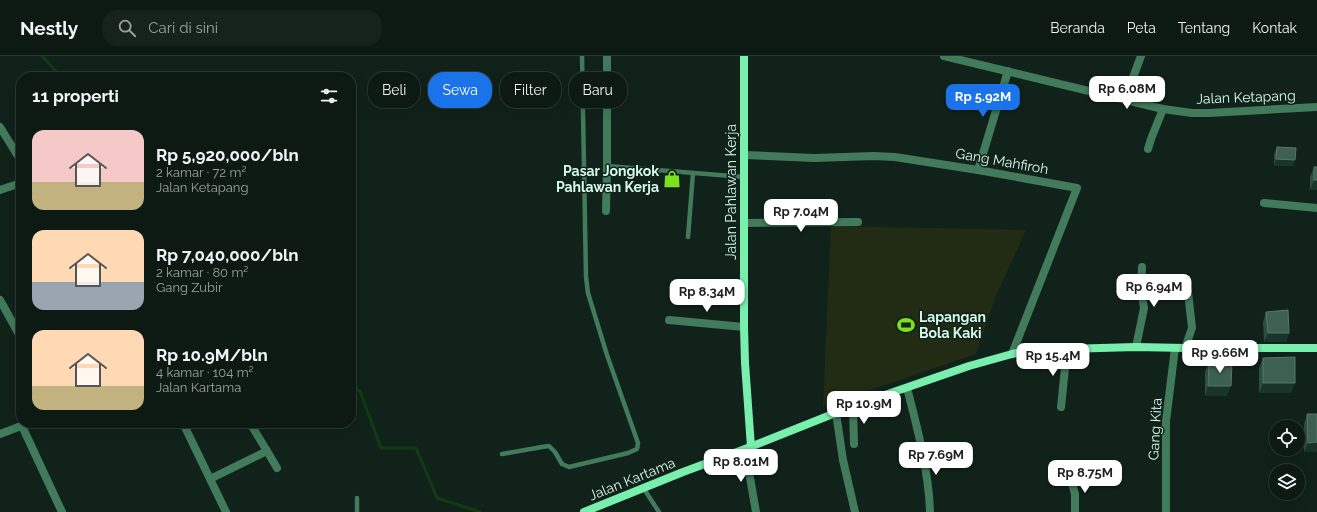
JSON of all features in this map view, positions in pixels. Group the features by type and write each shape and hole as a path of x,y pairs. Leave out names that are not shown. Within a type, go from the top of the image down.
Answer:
{"main road":[{"name":"Jalan Pahlawan Kerja","path":"744,56 744,327 748,448"},
{"name":"Jalan Kartama","path":"584,512 853,406 969,366 1012,354 1030,350 1136,347 1317,348"}],"street":[{"path":"606,211 607,56"},
{"name":"Jalan Ketapang","path":"944,56 1164,109 1209,113 1317,107"},
{"path":"1125,100 1141,56"},
{"path":"978,170 1008,71"},
{"path":"1148,149 1164,109"},
{"path":"0,127 16,153"},
{"name":"Gang Mahfiroh","path":"744,155 814,158 888,156 978,170 1077,188 1012,354"},
{"path":"0,190 16,185"},
{"path":"1264,203 1317,208"},
{"path":"744,223 858,222"},
{"path":"1136,347 1144,308 1141,289 1142,267"},
{"path":"1186,348 1192,328 1188,292"},
{"path":"0,300 16,329"},
{"path":"668,320 744,327"},
{"name":"Gang Kita","path":"1166,512 1166,420 1175,348"},
{"path":"1061,407 1067,349"},
{"path":"907,388 926,474 930,512"},
{"path":"853,406 854,444"},
{"path":"836,413 855,512"},
{"path":"0,434 16,428"},
{"path":"28,428 62,512"},
{"path":"185,428 226,512"},
{"path":"253,428 276,468"},
{"path":"748,448 756,512"},
{"path":"210,479 267,451"},
{"path":"1070,476 1075,494 1076,504 1074,512"}],"lane":[{"path":"502,454 549,446 555,452 562,464 569,467 628,453 637,449 638,443 607,355 588,293 586,277 582,56"},
{"path":"607,166 744,177"},
{"path":"688,237 693,173"},
{"path":"644,489 659,512"},
{"path":"357,498 357,512"}],"green space":[{"name":"Lapangan Bola Kaki","path":"831,226 1026,230 996,296 976,354 823,406"}],"building":[{"path":"1277,147 1296,148 1295,160 1276,159"},
{"path":"1314,167 1317,167 1317,180 1314,180"},
{"path":"1288,310 1289,333 1268,333 1266,312"},
{"path":"1295,357 1295,383 1263,383 1263,358"},
{"path":"1209,362 1232,362 1231,386 1208,386"},
{"path":"1307,414 1317,414 1317,442 1308,443"}],"waterway":[{"path":"42,56 57,72"},
{"path":"356,389 360,391 381,448 416,448 437,498 480,512"}],"place":[{"name":"Pasar Jongkok Pahlawan Kerja","path":"672,179"},
{"name":"Lapangan Bola Kaki","path":"906,325"}]}
